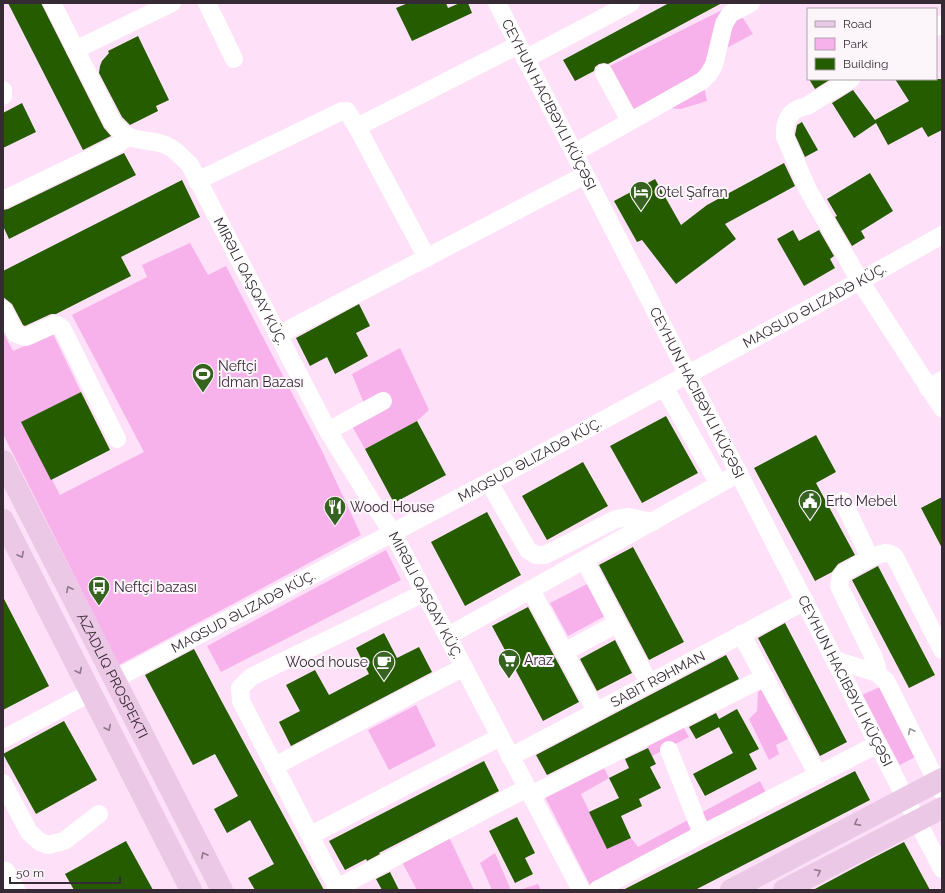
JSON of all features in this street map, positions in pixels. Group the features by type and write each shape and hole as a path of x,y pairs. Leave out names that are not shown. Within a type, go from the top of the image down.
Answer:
{"main road":[{"path":"3,461 222,890"},
{"path":"3,520 190,890"},
{"path":"731,890 898,794 940,784"},
{"path":"784,890 916,829 942,808"}],"street":[{"name":"MIRƏLI QAŞQAY KÜÇ.","path":"52,3 113,123 119,131 136,140 164,144 190,165 328,431 370,499 394,533 424,593 581,890"},
{"path":"75,50 172,3"},
{"path":"207,3 234,59"},
{"path":"497,3 878,744 898,794 916,829 942,869"},
{"path":"357,127 631,3"},
{"path":"574,153 702,81 714,65 724,24 730,14 751,3"},
{"path":"604,73 630,121"},
{"path":"849,80 807,106 799,108 787,118 784,127 784,137 808,190 860,281 935,384 942,408"},
{"path":"3,90 3,96"},
{"path":"197,180 342,111 347,112 357,127 428,258"},
{"path":"3,200 117,145 127,136"},
{"path":"278,335 585,175"},
{"name":"MAQSUD ƏLIZADƏ KÜÇ.","path":"115,679 489,482 942,235"},
{"path":"3,309 16,334 26,337 55,324 62,328 117,439"},
{"path":"664,387 719,484"},
{"path":"328,431 383,401"},
{"path":"448,636 585,561 739,473"},
{"path":"489,482 528,550 536,555 545,555 616,519 629,517 653,522"},
{"path":"842,501 870,558"},
{"path":"877,673 874,658 839,586 841,576 845,572 870,558 885,553 890,553 895,557 942,650"},
{"path":"585,561 649,683"},
{"path":"531,590 596,711"},
{"path":"424,593 251,677 240,688 241,701 338,889 529,792 765,678"},
{"name":"SABIT RƏHMAN","path":"510,757 805,601"},
{"path":"564,652 618,623"},
{"path":"741,634 818,775"},
{"path":"835,660 877,673 886,681 940,784"},
{"path":"275,766 464,667"},
{"path":"3,739 90,693"},
{"path":"310,835 500,737"},
{"path":"597,890 702,834 878,744"},
{"path":"669,750 702,834"},
{"path":"3,783 29,832 40,842 48,845 64,841 99,814"},
{"path":"3,872 6,872 16,890"}],"green space":[{"path":"734,4 753,34 708,58 702,78 707,101 681,109 654,107 632,116 606,68"},
{"path":"190,243 208,275 226,266 321,449 361,535 119,665 3,434 3,332 13,351 53,334 81,392 22,422 60,495 144,452 72,315 147,277 142,265"},
{"path":"400,348 429,410 417,421 365,449 352,426 369,416 352,374"},
{"path":"386,550 401,580 221,672 207,646"},
{"path":"589,583 607,615 568,636 550,603"},
{"path":"765,687 792,737 776,745 779,754 769,760 749,719 757,711 758,692"},
{"path":"880,687 915,757 900,765 862,695"},
{"path":"416,705 436,746 389,770 368,730"},
{"path":"681,723 689,737 652,756 645,742"},
{"path":"601,762 609,778 581,794 607,849 631,838 638,847 760,781 767,795 591,887 542,791"},
{"path":"449,837 474,890 417,890 402,862"},
{"path":"495,853 511,890 492,890 480,863"},
{"path":"538,884 541,890 519,890"}],"building":[{"path":"8,3 41,3 104,128 111,136 83,150"},
{"path":"408,3 446,3 448,8 460,3 468,3 472,13 412,41 396,8"},
{"path":"669,3 722,3 608,64 599,64 595,67 594,71 575,81 563,60"},
{"path":"138,36 169,100 156,106 158,111 130,125 122,117 99,73 102,61 109,53 108,51"},
{"path":"942,79 942,130 928,137 922,127 888,145 876,123 854,138 832,103 853,90 875,120 909,101 896,80"},
{"path":"810,80 829,80 815,89"},
{"path":"22,103 36,132 3,148 3,113"},
{"path":"802,122 818,150 805,157 795,135 797,125"},
{"path":"124,153 136,175 9,239 3,226 3,210 8,209"},
{"path":"784,163 795,186 725,224 736,239 676,284 642,240 637,242 614,201 655,179 681,225 707,205"},
{"path":"870,173 893,211 861,231 865,238 852,246 835,217 837,216 827,199"},
{"path":"182,180 200,217 121,257 131,276 56,314 51,314 25,326 23,325 12,304 3,297 3,271"},
{"path":"793,230 799,241 819,230 834,256 830,259 835,268 804,286 777,239"},
{"path":"359,304 370,326 356,333 368,356 335,374 327,357 310,366 296,338"},
{"path":"81,392 110,450 51,480 21,422"},
{"path":"666,416 698,473 642,503 610,446"},
{"path":"417,421 446,475 394,503 365,449"},
{"name":"Erto Mebel","path":"816,435 836,472 816,483 855,555 838,564 832,572 815,581 754,468"},
{"path":"583,462 608,506 547,540 522,496"},
{"path":"942,497 942,548 921,508"},
{"path":"487,512 521,575 465,606 431,542"},
{"path":"633,547 684,642 649,660 599,565"},
{"path":"878,566 935,675 909,688 852,580"},
{"path":"3,597 49,686 3,710"},
{"path":"528,607 579,702 543,721 492,626"},
{"path":"785,623 847,742 820,756 758,638"},
{"path":"384,633 397,658 419,647 432,672 291,746 279,722 300,711 286,685 315,670 329,695 369,674 356,648"},
{"path":"615,640 632,673 597,691 580,659"},
{"path":"194,649 324,890 255,890 248,878 274,864 250,820 227,833 214,809 238,796 215,754 193,765 145,675"},
{"path":"726,655 739,679 547,775 536,755"},
{"path":"737,709 759,749 749,754 757,769 705,796 693,774 733,753 719,727 696,739 689,727 716,713 719,719"},
{"path":"64,721 97,780 36,814 3,754"},
{"path":"648,748 656,764 650,767 661,788 639,799 642,806 621,816 631,838 607,849 589,812 619,798 609,778 629,768 625,759"},
{"path":"484,761 499,791 379,853 380,854 367,861 366,859 345,870 329,841"},
{"path":"855,771 870,800 695,890 623,890"},
{"path":"517,817 535,853 525,858 533,874 515,883 489,831"},
{"path":"126,841 153,890 74,890 65,874"},
{"path":"904,842 930,890 813,890 869,860"},
{"path":"390,872 399,890 382,890 376,879"}],"place":[{"name":"Otel Şafran","path":"641,212"},
{"name":"Neftçi İdman Bazası","path":"203,394"},
{"name":"Erto Mebel","path":"810,520"},
{"name":"Wood House","path":"335,526"},
{"name":"Neftçi bazası","path":"99,606"},
{"name":"Araz","path":"509,680"},
{"name":"Wood house","path":"384,682"}]}
